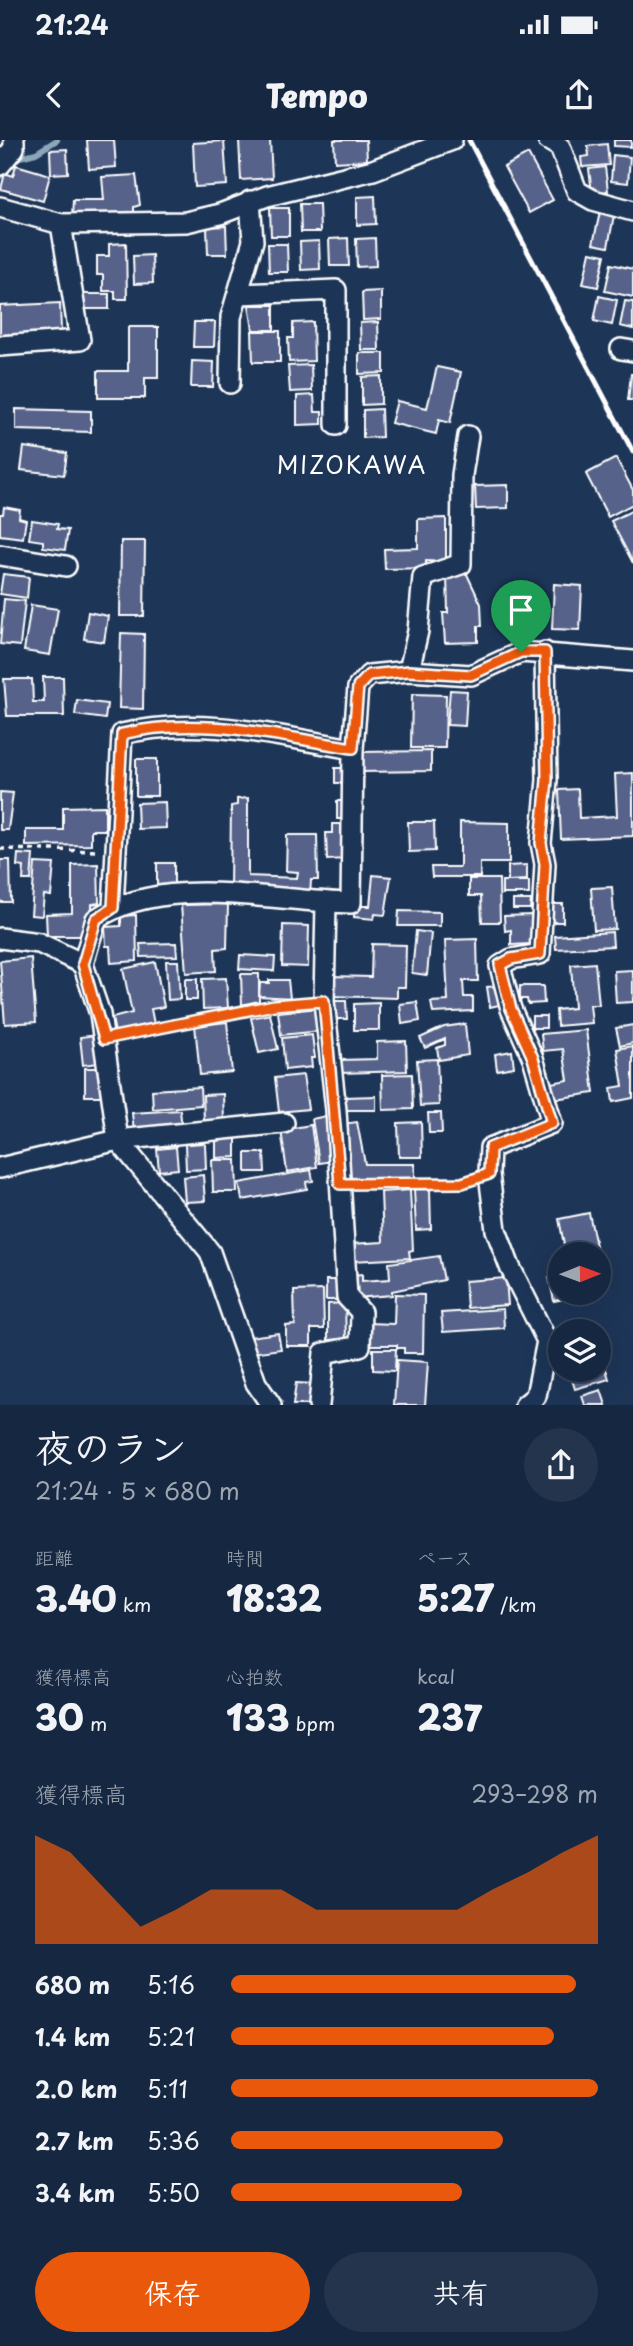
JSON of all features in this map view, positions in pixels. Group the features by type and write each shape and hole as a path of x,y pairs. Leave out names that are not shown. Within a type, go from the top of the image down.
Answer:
{"street":[{"path":"0,165 14,148 14,140"},
{"path":"0,207 61,224 186,222 220,214 250,201 373,170 452,140"},
{"path":"557,142 577,191 593,200 633,211"},
{"path":"230,383 231,317 253,242 250,201"},
{"path":"0,346 80,340 61,224"},
{"path":"239,293 336,290 336,425"},
{"path":"409,671 418,631 423,577 461,564 462,475 468,436"},
{"path":"0,555 66,566"},
{"path":"271,1405 256,1383 210,1252 118,1140 104,1039 83,964 96,919 113,908 148,896 240,895 351,903 353,748 358,687 369,675 409,671 471,675 521,652 633,661"},
{"path":"525,1405 536,1396 547,1341 510,1267 496,1230 489,1174 490,1148 552,1123 533,1058 511,1009 500,965 511,959 540,954 545,864 541,843 547,780 545,652"},
{"path":"113,908 122,734 151,727 193,724 353,748"},
{"path":"319,1405 324,1353 360,1346 361,1312 347,1297 324,1001 326,903"},
{"path":"0,938 39,943 83,964"},
{"path":"9,1166 118,1140 284,1123"}],"path":[{"path":"0,849 116,852"},
{"path":"104,1039 274,1005 324,1001"},
{"path":"340,1184 462,1183 489,1174"}],"building":[{"path":"87,140 114,140 116,167 89,169"},
{"path":"239,140 270,140 272,178 241,180"},
{"path":"334,140 366,140 367,160 335,162"},
{"path":"614,140 631,140 631,147 614,146"},
{"path":"224,141 227,185 195,187 193,143"},
{"path":"607,144 609,165 582,167 581,157 589,156 588,146"},
{"path":"67,149 68,173 51,174 50,150"},
{"path":"528,154 553,200 529,213 504,167"},
{"path":"613,155 630,157 628,183 611,181"},
{"path":"16,165 50,175 43,201 1,189 5,173 13,176"},
{"path":"605,167 608,191 592,193 589,169"},
{"path":"136,175 140,205 134,207 134,215 72,216 73,200 104,200 102,177"},
{"path":"375,196 376,224 357,225 357,197"},
{"path":"300,204 319,204 320,232 301,232"},
{"path":"270,208 289,208 289,236 271,236"},
{"path":"600,212 614,215 608,247 593,244"},
{"path":"226,226 227,254 208,254 207,227"},
{"path":"348,238 349,266 330,266 329,239"},
{"path":"375,238 376,266 357,267 356,239"},
{"path":"319,241 320,269 301,270 300,242"},
{"path":"126,243 127,299 115,299 115,291 103,291 103,275 97,275 97,256 109,256 109,244"},
{"path":"268,244 287,244 288,272 269,272"},
{"path":"590,252 605,255 598,287 583,284"},
{"path":"152,255 153,283 134,284 133,256"},
{"path":"611,264 633,269 633,297 605,291"},
{"path":"381,291 381,319 363,320 362,292"},
{"path":"81,294 109,294 109,309 81,309"},
{"path":"599,296 617,300 612,325 594,321"},
{"path":"625,301 633,302 633,329 620,326"},
{"path":"60,303 61,332 0,335 0,306"},
{"path":"249,305 274,305 274,330 253,330"},
{"path":"194,322 215,322 214,347 193,347"},
{"path":"313,322 314,361 289,362 288,338 293,338 293,323"},
{"path":"378,322 379,350 361,350 360,323"},
{"path":"128,327 158,327 158,378 145,378 145,398 98,398 98,371 128,371"},
{"path":"252,331 280,331 280,362 253,362"},
{"path":"359,353 384,353 384,373 359,374"},
{"path":"192,361 214,362 213,387 191,387"},
{"path":"311,365 312,391 290,392 288,366"},
{"path":"437,367 461,372 450,423 439,420 436,434 391,423 397,401 427,408"},
{"path":"631,374 633,400 628,400"},
{"path":"381,376 381,404 362,405 362,377"},
{"path":"314,395 315,412 322,412 322,424 297,425 297,396"},
{"path":"16,409 91,411 91,432 16,430"},
{"path":"381,409 382,437 363,438 363,410"},
{"path":"24,447 67,453 64,475 21,470"},
{"path":"616,458 633,490 633,504 608,517 586,474"},
{"path":"508,485 508,508 476,509 475,486"},
{"path":"4,507 20,510 19,518 26,520 23,538 0,535 0,514 3,514"},
{"path":"633,510 633,563 611,521"},
{"path":"446,518 446,562 426,561 426,568 385,569 384,549 418,548 418,519"},
{"path":"32,520 58,524 57,529 68,530 65,550 43,547 43,541 29,539"},
{"path":"121,541 145,541 144,616 120,616"},
{"path":"465,570 481,604 482,626 478,626 478,642 445,643 443,613 448,613 447,575"},
{"path":"3,574 29,577 27,598 0,594"},
{"path":"554,584 582,586 580,630 552,629"},
{"path":"4,599 25,601 20,646 0,644"},
{"path":"31,605 58,609 50,655 24,651"},
{"path":"88,612 108,616 104,642 84,639"},
{"path":"121,633 144,634 143,709 119,708"},
{"path":"43,677 63,677 64,716 7,716 4,679 32,679 33,702 44,702"},
{"path":"450,690 467,691 465,726 447,725"},
{"path":"412,694 446,695 445,748 411,748"},
{"path":"77,700 107,704 105,719 75,715"},
{"path":"431,751 431,771 360,772 360,752"},
{"path":"136,759 157,759 157,796 136,796"},
{"path":"335,768 346,768 346,783 335,783"},
{"path":"633,773 633,836 561,839 559,790 578,789 579,818 617,816 615,774"},
{"path":"0,792 13,793 8,830 0,830"},
{"path":"248,798 248,876 297,878 298,872 286,871 287,835 317,835 318,880 311,880 310,897 230,891 231,806 237,805 237,799"},
{"path":"337,801 345,801 345,819 337,819"},
{"path":"165,802 166,828 138,829 137,803"},
{"path":"105,806 105,830 91,830 91,845 26,846 26,830 63,830 63,807"},
{"path":"408,822 434,822 435,851 409,852"},
{"path":"460,822 509,823 509,863 480,863 480,877 432,877 431,867 460,867"},
{"path":"332,824 344,824 345,859 327,860 326,833 332,833"},
{"path":"18,854 33,855 31,880 23,880 24,867 17,866"},
{"path":"0,860 10,860 11,902 0,902"},
{"path":"35,863 54,864 51,896 44,895 42,916 31,915"},
{"path":"157,863 174,863 174,889 157,890"},
{"path":"98,864 99,903 92,904 92,916 85,916 86,936 47,936 46,914 72,913 72,865"},
{"path":"527,865 527,880 508,881 508,866"},
{"path":"373,875 391,877 385,915 375,914 374,919 354,917 355,906 370,906"},
{"path":"469,879 499,879 500,922 482,922 481,896 469,896"},
{"path":"502,881 529,881 529,894 502,894"},
{"path":"612,887 615,929 594,930 591,888"},
{"path":"513,900 531,900 530,909 513,909"},
{"path":"228,904 227,948 215,949 216,971 186,973 181,905"},
{"path":"549,904 563,904 563,922 549,922"},
{"path":"399,911 440,912 440,926 398,926"},
{"path":"136,915 137,961 111,963 110,946 106,946 105,927 121,926 121,916"},
{"path":"531,915 532,944 511,945 511,930 505,931 504,916"},
{"path":"283,925 309,926 308,967 282,966"},
{"path":"416,931 431,933 427,975 412,973"},
{"path":"612,932 613,946 556,949 555,936"},
{"path":"477,939 478,981 463,981 464,997 473,997 473,1011 433,1013 431,1002 448,1001 445,940"},
{"path":"176,943 177,956 141,957 140,944"},
{"path":"372,944 406,945 405,987 397,987 397,998 331,996 331,976 371,977"},
{"path":"240,955 275,957 274,971 239,969"},
{"path":"31,958 36,1022 5,1024 0,961"},
{"path":"166,961 178,961 180,999 168,1000"},
{"path":"155,962 164,1007 151,1009 154,1024 115,1033 112,1018 132,1013 123,969"},
{"path":"595,963 599,1005 590,1005 592,1023 557,1026 556,1010 574,1008 571,965"},
{"path":"633,970 633,1002 616,1003 614,971"},
{"path":"241,974 259,974 259,1001 242,1005"},
{"path":"226,978 228,1008 203,1009 202,979"},
{"path":"185,979 197,979 197,1000 185,1000"},
{"path":"269,980 288,980 290,998 259,996 260,983 269,983"},
{"path":"497,986 499,1005 490,1007 487,987"},
{"path":"520,986 543,986 544,1003 528,1004 527,999 520,999"},
{"path":"334,1001 346,1001 347,1019 334,1019"},
{"path":"417,1002 420,1021 402,1024 400,1004"},
{"path":"379,1003 379,1030 354,1030 354,1004"},
{"path":"318,1008 321,1031 281,1035 278,1012"},
{"path":"270,1014 278,1049 259,1053 251,1018"},
{"path":"532,1016 546,1016 546,1028 532,1028"},
{"path":"227,1022 232,1072 200,1075 195,1025"},
{"path":"465,1024 468,1055 439,1060 437,1048 445,1045 445,1039 425,1048 420,1038 444,1027"},
{"path":"633,1025 633,1043 620,1046 616,1028"},
{"path":"586,1030 594,1093 554,1099 551,1083 568,1080 563,1049 543,1051 541,1034"},
{"path":"96,1035 99,1063 83,1065 80,1037"},
{"path":"312,1035 315,1058 311,1058 312,1067 285,1070 282,1038"},
{"path":"406,1041 407,1071 340,1073 339,1060 377,1059 377,1042"},
{"path":"633,1046 633,1098 613,1102 611,1088 623,1086 617,1049"},
{"path":"512,1051 514,1067 497,1070 495,1054"},
{"path":"437,1059 439,1105 420,1106 417,1060"},
{"path":"85,1068 101,1068 101,1096 85,1096"},
{"path":"412,1074 413,1109 383,1110 382,1075"},
{"path":"303,1075 308,1109 279,1112 275,1078"},
{"path":"200,1087 201,1105 153,1109 152,1090"},
{"path":"223,1094 224,1120 204,1121 203,1095"},
{"path":"376,1096 376,1110 345,1110 344,1097"},
{"path":"180,1110 182,1128 134,1132 132,1113"},
{"path":"428,1113 441,1113 442,1133 429,1133"},
{"path":"326,1116 333,1161 319,1163 312,1119"},
{"path":"357,1122 365,1164 415,1164 415,1180 348,1180 342,1124"},
{"path":"421,1122 422,1157 399,1157 398,1123"},
{"path":"311,1125 317,1167 287,1172 281,1130"},
{"path":"236,1134 236,1157 216,1158 216,1135"},
{"path":"205,1143 206,1169 186,1170 185,1144"},
{"path":"176,1147 178,1169 159,1171 157,1149"},
{"path":"246,1153 264,1153 265,1172 246,1172"},
{"path":"212,1160 236,1160 237,1192 213,1192"},
{"path":"311,1170 313,1181 306,1182 307,1189 242,1200 239,1183"},
{"path":"203,1175 205,1201 185,1202 183,1177"},
{"path":"414,1189 430,1189 431,1229 416,1230"},
{"path":"410,1190 413,1250 409,1251 410,1258 352,1261 351,1244 383,1242 381,1192"},
{"path":"589,1213 595,1242 563,1242 559,1219"},
{"path":"439,1256 444,1280 392,1291 392,1295 355,1298 352,1275 362,1274 362,1281 390,1279 389,1263"},
{"path":"506,1278 508,1305 467,1308 465,1281"},
{"path":"326,1280 339,1280 339,1300 326,1300"},
{"path":"323,1290 324,1329 311,1329 311,1346 286,1346 286,1326 295,1325 294,1291"},
{"path":"395,1294 424,1295 423,1353 404,1353 404,1348 397,1348 397,1345 366,1345 367,1323 394,1324"},
{"path":"345,1303 346,1339 328,1340 328,1304"},
{"path":"503,1309 504,1328 443,1332 441,1313"},
{"path":"278,1333 281,1349 252,1353 249,1337"},
{"path":"373,1349 396,1349 395,1371 373,1370"},
{"path":"397,1360 428,1362 425,1405 394,1405"},
{"path":"573,1382 599,1382 575,1389"},
{"path":"296,1383 314,1384 311,1405 293,1405"},
{"path":"601,1390 606,1405 585,1405 582,1396"}],"waterway":[{"path":"0,176 16,158 36,153 57,140"}],"railway":[{"path":"469,140 633,452"}],"district":[{"name":"MIZOKAWA","path":"352,466"}],"route":[{"path":"521,652 545,652 547,780 541,843 545,864 540,954 511,959 500,965 511,1009 533,1058 552,1123 490,1148 489,1174 462,1183 340,1184 336,1110 324,1001 274,1005 104,1039 100,1014 83,964 96,919 113,908 122,734 151,727 193,724 353,748 358,687 369,675 409,671 471,675 521,652"}]}
